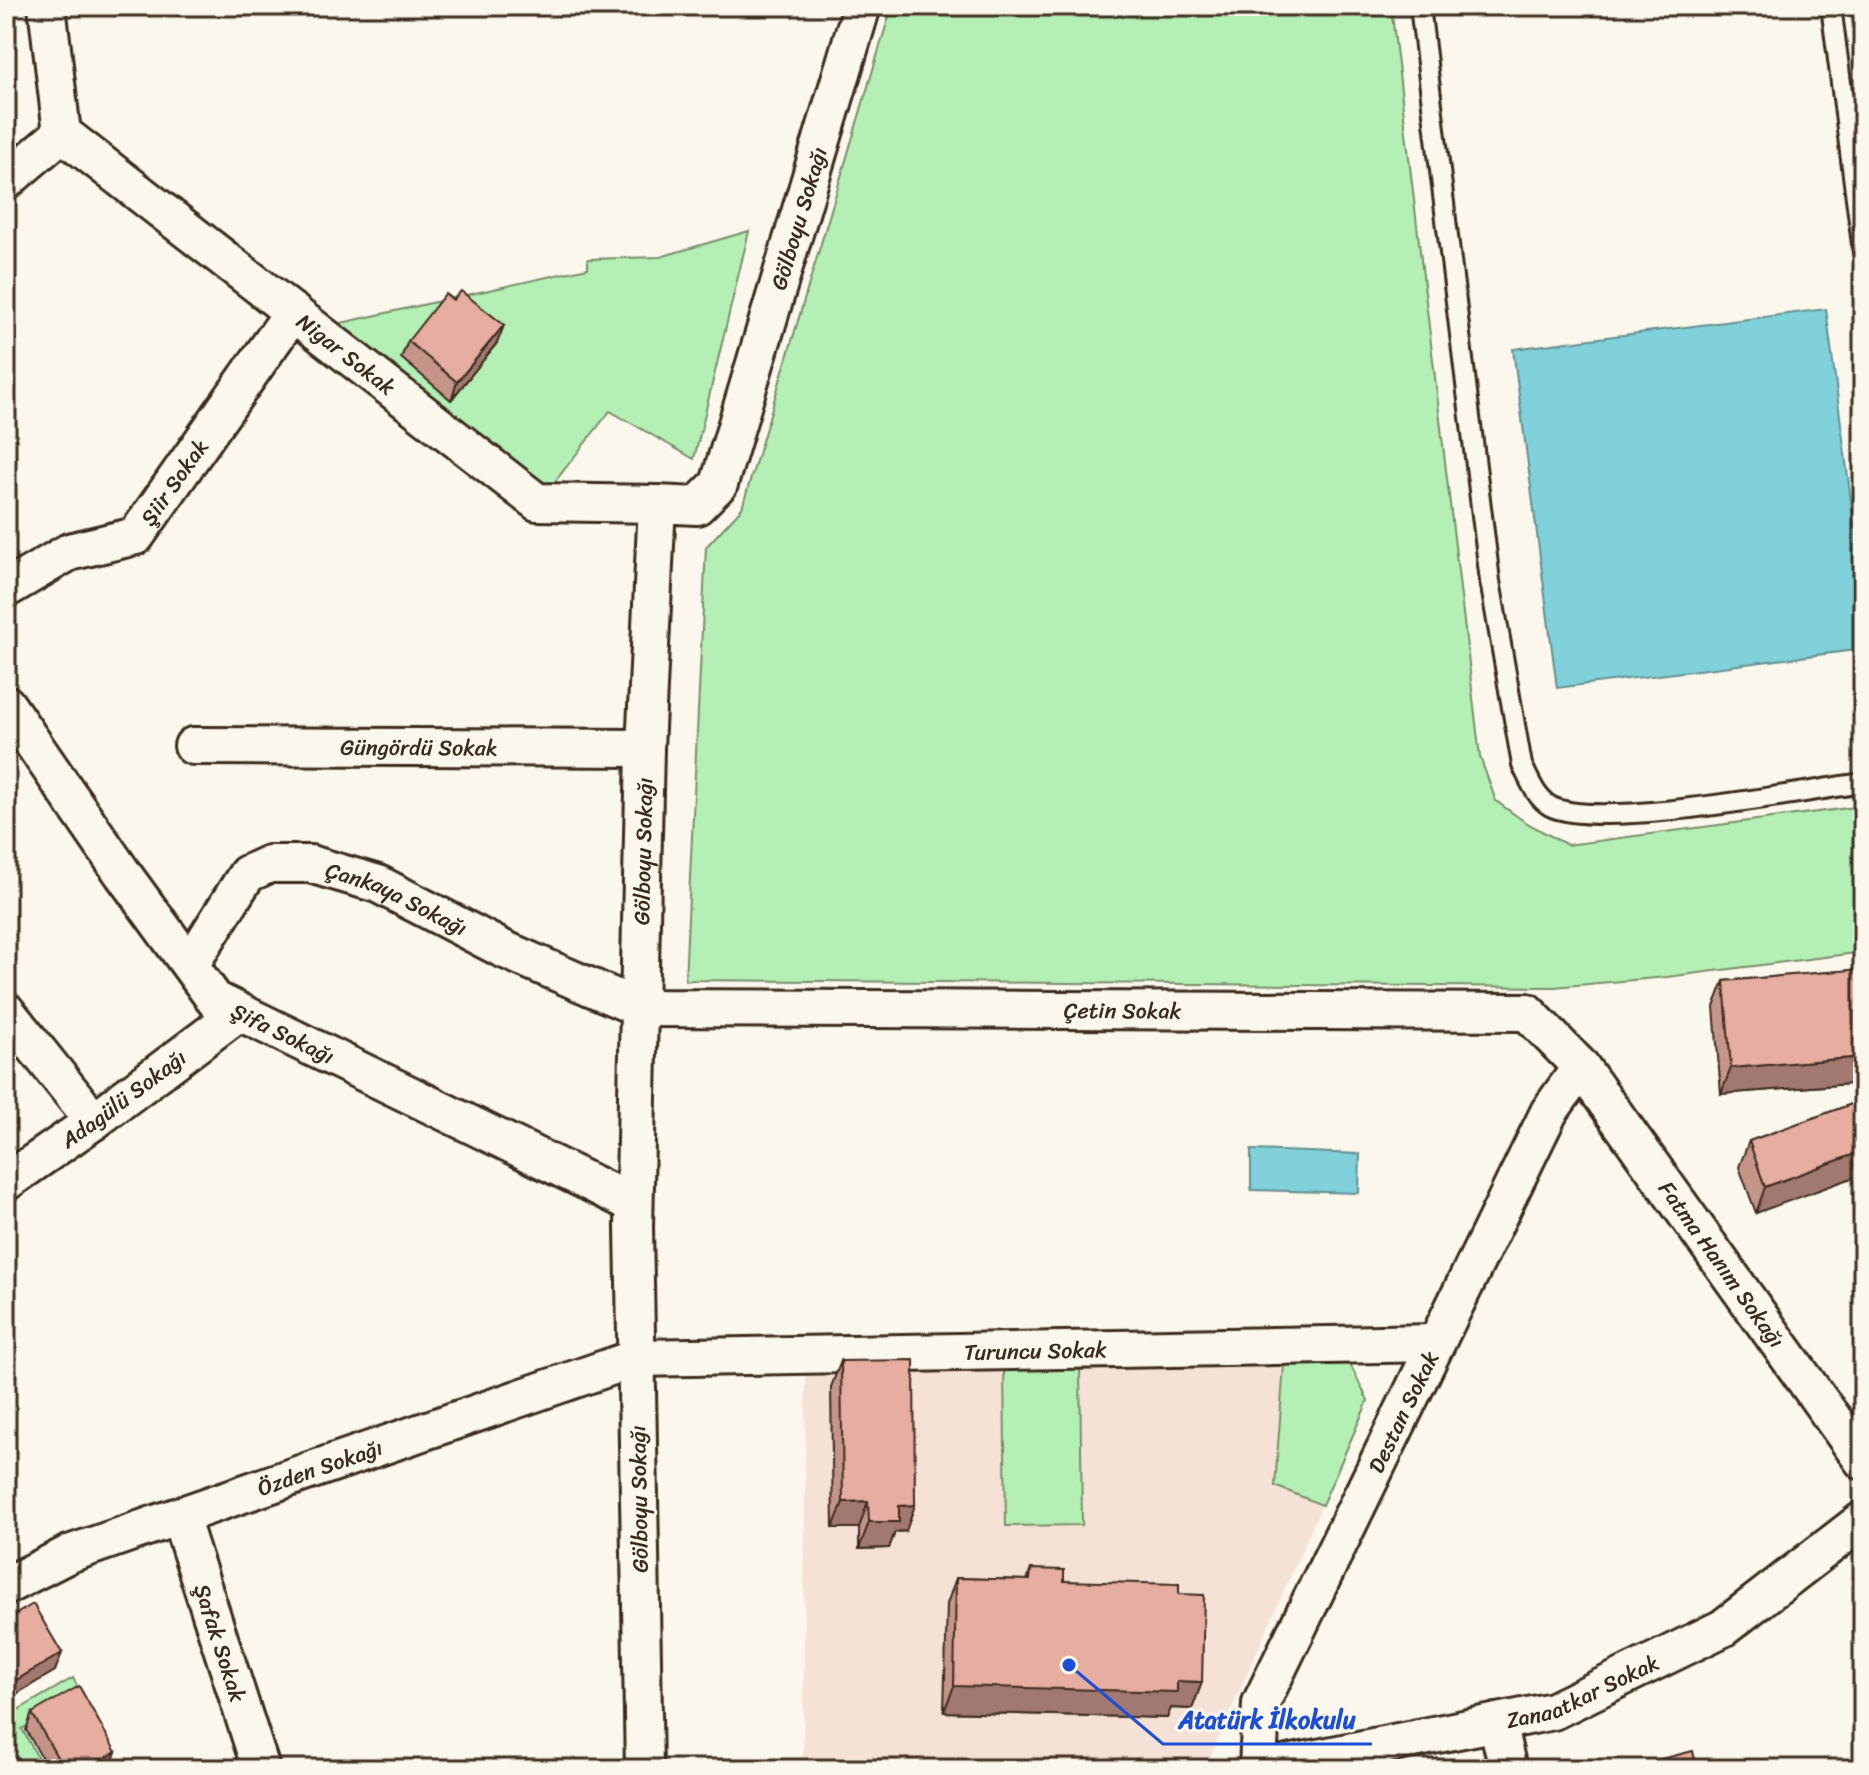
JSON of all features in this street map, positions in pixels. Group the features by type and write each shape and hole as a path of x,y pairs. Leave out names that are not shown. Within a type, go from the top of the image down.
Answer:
{"street":[{"path":"6,181 62,133 47,6"},
{"name":"Gölboyu Sokağı","path":"644,1769 634,1204 645,748 657,504 697,506 719,484 862,6"},
{"name":"Nigar Sokak","path":"62,133 537,502 657,504"},
{"name":"Şiir Sokak","path":"6,589 69,552 136,536 293,312"},
{"name":"Şifa Sokağı","path":"6,704 123,874 215,1000 634,1204"},
{"name":"Güngördü Sokak","path":"193,746 645,748"},
{"name":"Çankaya Sokağı","path":"190,965 247,874 269,864 310,864 378,884 503,949 639,1008"},
{"name":"Çetin Sokak","path":"639,1008 1527,1012 1581,1067"},
{"path":"6,1011 94,1121"},
{"name":"Adagülü Sokağı","path":"6,1182 94,1121 239,1012"},
{"name":"Destan Sokak","path":"1260,1769 1261,1703 1549,1112 1581,1067"},
{"name":"Fatma Hanım Sokağı","path":"1581,1067 1863,1461"},
{"name":"Turuncu Sokak","path":"636,1358 1435,1343"},
{"name":"Özden Sokağı","path":"6,1586 69,1554 636,1358"},
{"name":"Şafak Sokak","path":"180,1517 261,1769"},
{"name":"Zanaatkar Sokak","path":"1260,1769 1553,1711 1723,1628 1863,1520"},
{"path":"1497,1722 1508,1769"}],"lane":[{"path":"1420,6 1490,581 1522,765 1535,791 1549,805 1581,815 1657,811 1863,783"},
{"path":"1831,6 1863,252"}],"shaded area":[{"path":"1350,1364 1368,1401 1208,1762 803,1766 806,1373"}],"green space":[{"path":"892,6 1391,6 1480,757 1496,801 1525,822 1567,845 1863,806 1863,952 1667,977 1554,987 685,980 706,547 742,508"},
{"path":"749,231 694,459 610,411 546,493 332,325 588,268 588,259 660,257"},
{"path":"1350,1364 1368,1401 1322,1505 1275,1486 1284,1365"},
{"path":"1080,1368 1082,1525 1006,1526 1004,1369"},
{"path":"73,1678 82,1695 22,1729 44,1769 6,1769 6,1717"}],"water":[{"path":"1826,309 1863,592 1863,649 1557,688 1513,349"},
{"path":"1251,1150 1360,1154 1359,1193 1251,1190"}],"building":[{"path":"461,291 504,325 457,382 408,341 445,294 453,300"},
{"path":"1863,969 1863,1057 1731,1068 1724,981"},
{"path":"1863,1100 1863,1151 1765,1187 1749,1141"},
{"path":"914,1360 915,1505 899,1506 899,1522 869,1522 868,1501 843,1502 841,1361"},
{"path":"1031,1569 1064,1570 1064,1581 1179,1584 1179,1594 1204,1595 1202,1682 1177,1681 1177,1692 954,1686 956,1578 1030,1580"},
{"path":"33,1604 62,1653 6,1686 6,1620"},
{"path":"79,1686 116,1752 86,1769 64,1769 32,1713"},
{"path":"1693,1751 1697,1769 1621,1769"}],"place":[{"name":"Atatürk İlkokulu","path":"1069,1665"}]}
